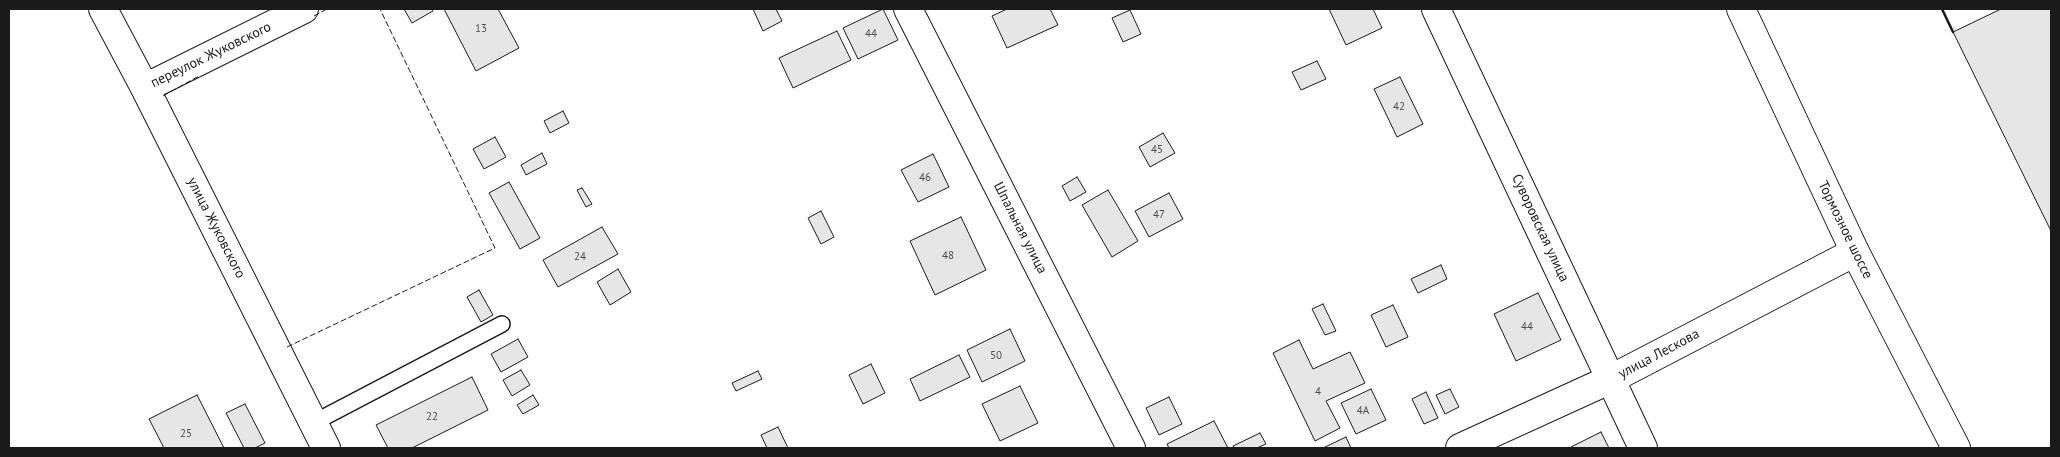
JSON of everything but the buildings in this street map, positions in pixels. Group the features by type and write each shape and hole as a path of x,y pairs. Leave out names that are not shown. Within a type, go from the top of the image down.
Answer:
{"street":[{"name":"улица Жуковского","path":"104,9 146,88 326,448"},
{"name":"переулок Жуковского","path":"146,88 304,9"},
{"name":"Шпальная улица","path":"908,9 1131,448"},
{"name":"Суворовская улица","path":"1436,9 1643,448"},
{"name":"Тормозное шоссе","path":"1741,9 1855,252 1956,448"},
{"name":"улица Лескова","path":"1460,448 1611,379 1855,252"}],"lane":[{"path":"313,423 502,324"}],"fence":[{"path":"314,16 327,9"},
{"path":"287,347 495,248 380,9"},
{"path":"163,96 199,76"}],"wall":[{"path":"1942,9 1953,32"}]}
